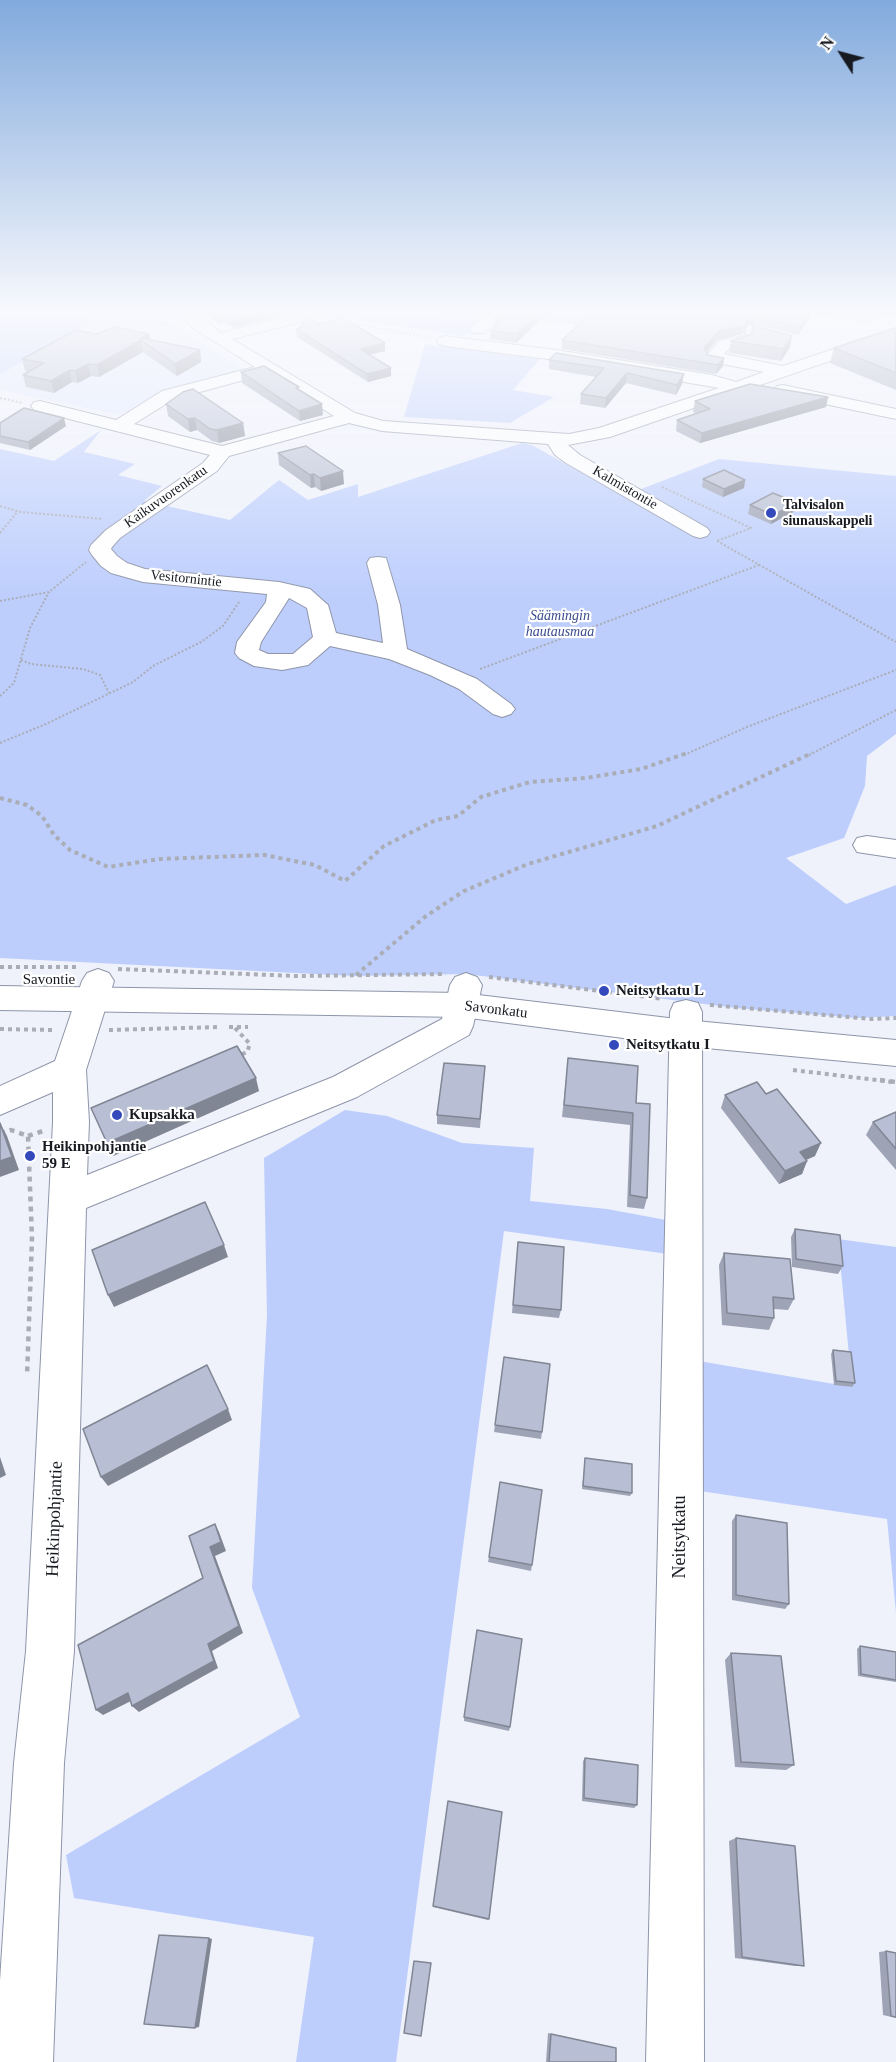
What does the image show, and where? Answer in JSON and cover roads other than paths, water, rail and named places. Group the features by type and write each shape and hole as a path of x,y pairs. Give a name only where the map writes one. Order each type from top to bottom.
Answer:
{"street":[{"path":"45,407 222,452"},
{"path":"118,427 147,407"},
{"path":"333,407 349,417 382,426 569,440 603,433 677,407"},
{"path":"863,407 896,414"},
{"name":"Kaikuvuorenkatu","path":"100,550 102,545 118,530 210,467 222,452 349,417"},
{"name":"Kalmistontie","path":"554,439 562,451 573,459 709,536"},
{"name":"Vesitornintie","path":"100,550 119,568 143,574 279,589 302,594 317,604 325,638"},
{"path":"378,563 389,605 396,653"},
{"path":"279,589 277,602 249,642 247,653 262,661 282,663 300,660 325,638 396,653 468,684 502,709"},
{"path":"867,845 896,849"},
{"name":"Savontie","path":"0,980 95,979"},
{"name":"Savontie","path":"0,998 95,979"},
{"name":"Savonkatu","path":"95,979 465,985 686,1012 878,1031 896,1030"},
{"name":"Heikinpohjantie","path":"24,2062 39,1763 50,1651 71,1122 69,1070 79,1044 80,1031 95,979"},
{"path":"68,1199 345,1087 457,1026 465,985"},
{"name":"Savonkatu","path":"686,1012 896,1053"},
{"name":"Neitsytkatu","path":"675,2062 686,1012"},
{"path":"0,1101 69,1070"}],"place":[{"name":"Talvisalon siunauskappeli","path":"771,513"},
{"name":"Neitsytkatu L","path":"604,991"},
{"name":"Neitsytkatu I","path":"614,1045"},
{"name":"Kupsakka","path":"117,1115"},
{"name":"Heikinpohjantie 59 E","path":"30,1156"}],"park label":[{"name":"Säämingin hautausmaa","path":"560,624"}]}
